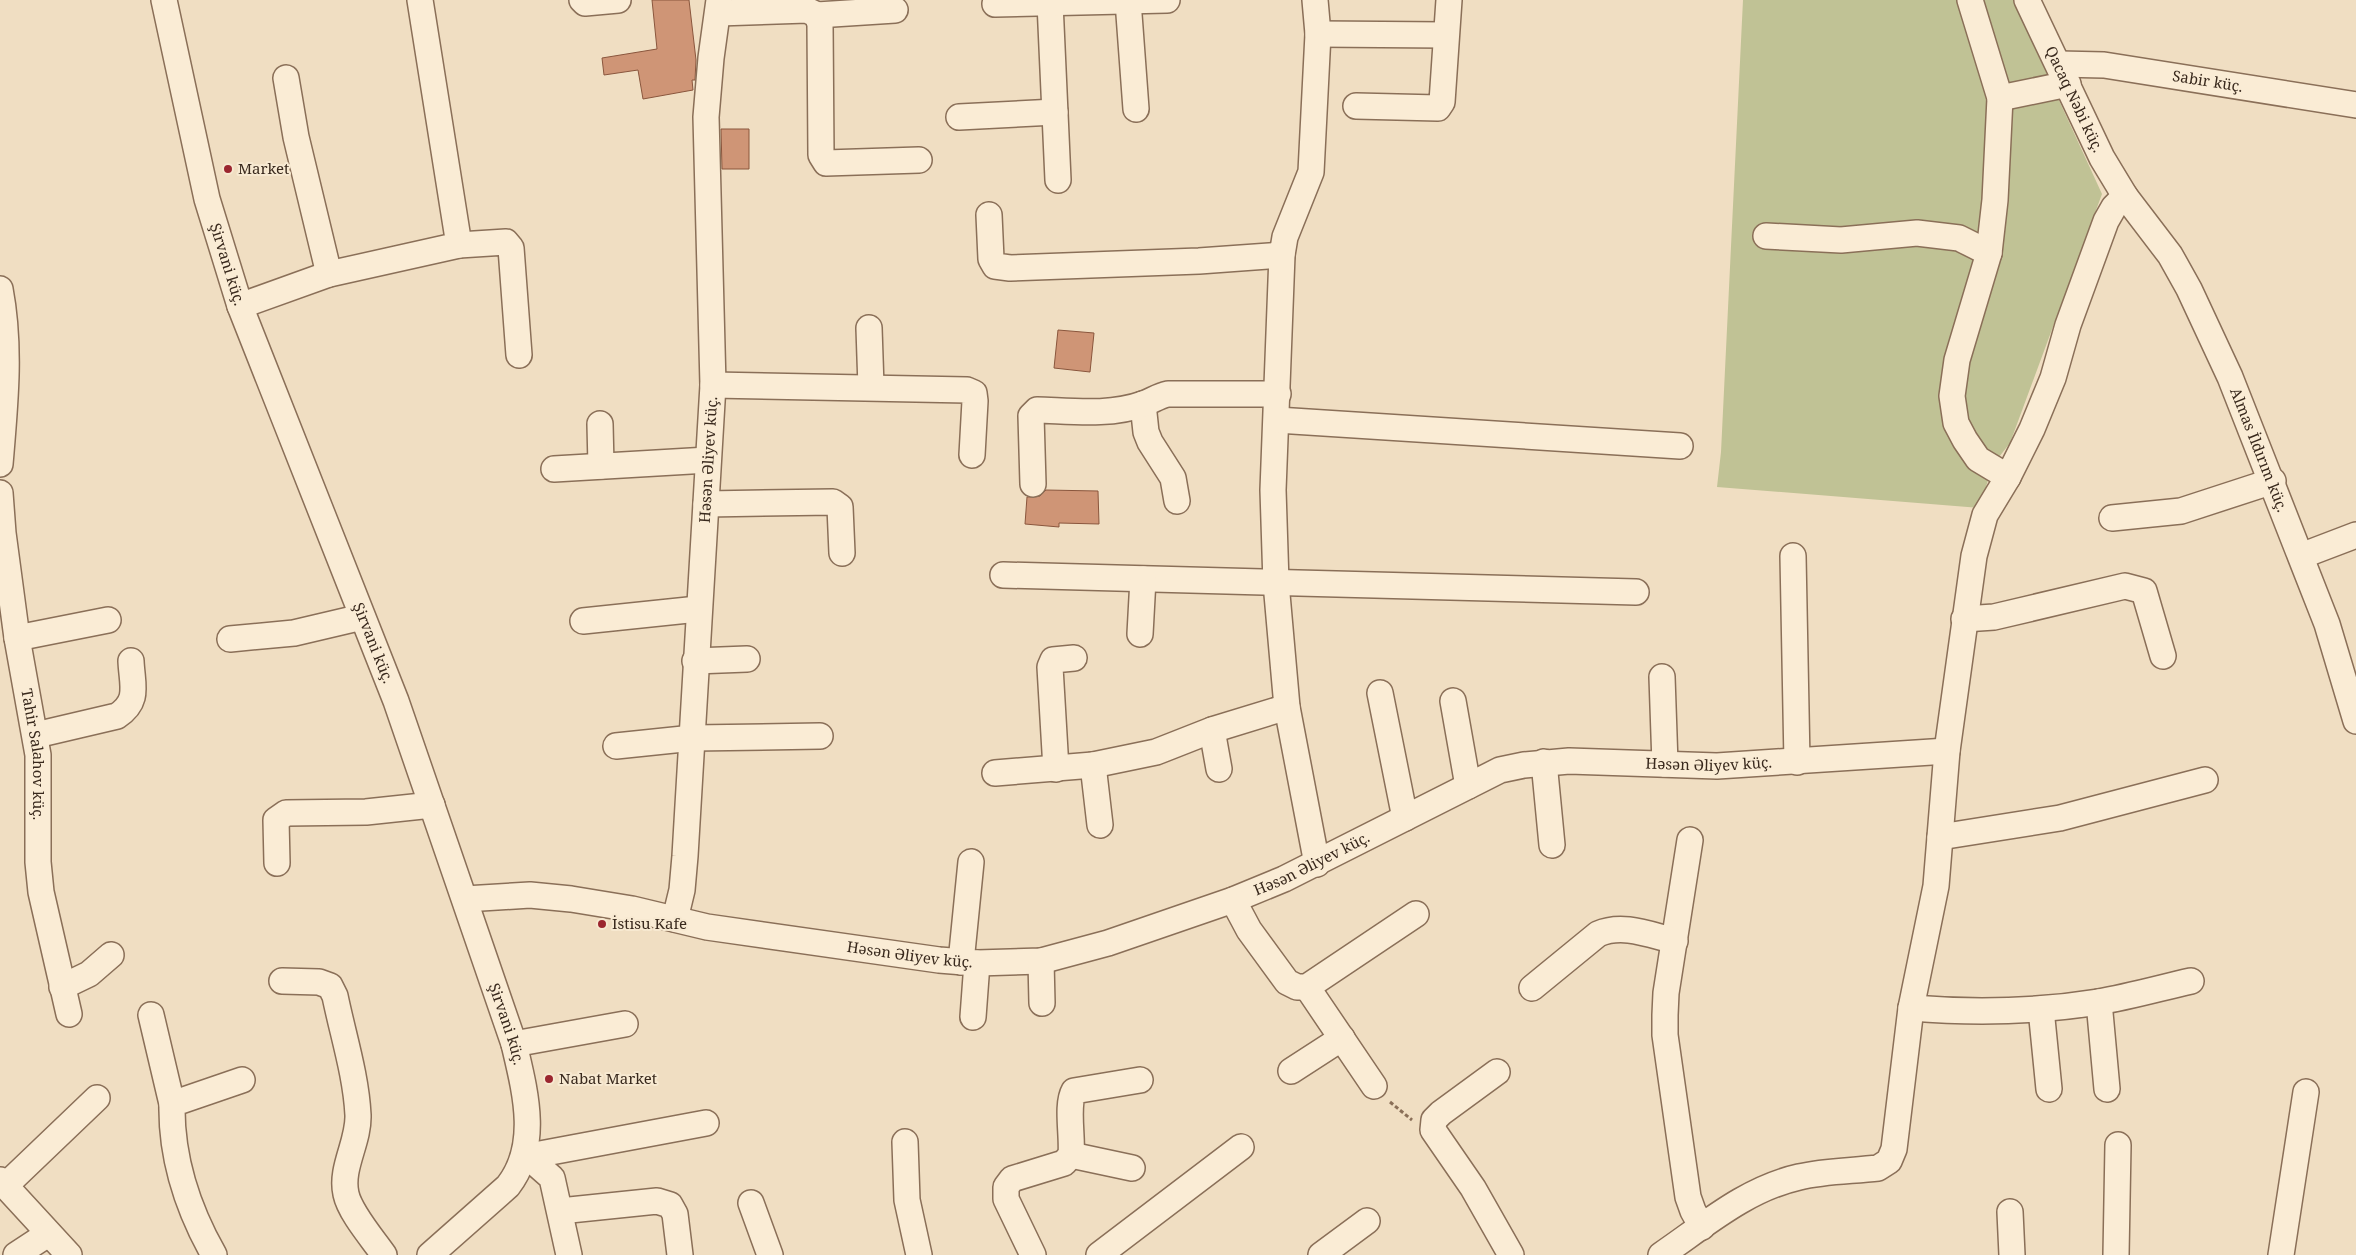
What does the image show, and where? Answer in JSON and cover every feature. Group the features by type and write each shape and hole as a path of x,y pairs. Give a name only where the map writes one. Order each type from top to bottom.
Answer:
{"street":[{"name":"Şirvani küç.","path":"164,0 207,198 240,306 396,701 514,1044 525,1090 528,1128 524,1157 518,1174 508,1186 430,1255"},
{"path":"420,0 460,245"},
{"path":"582,0 585,3 618,0"},
{"path":"995,4 1167,0"},
{"path":"1315,0 1318,34 1311,172 1286,237 1282,255 1273,498 1276,583 1287,707 1317,864"},
{"path":"1356,106 1438,108 1442,102 1445,35 1449,0"},
{"path":"1970,0 2000,98 1996,200 1989,253 1957,360 1952,396 1956,423 1964,440 1978,460 2008,477"},
{"name":"Qacaq Nəbi küç.","path":"2027,0 2102,158 2125,196"},
{"path":"1128,1 1136,109"},
{"path":"1050,2 1058,180"},
{"path":"719,6 807,10 817,15 895,10"},
{"name":"Həsən Əliyev küç.","path":"675,919 682,890 693,738 695,661 713,385 706,117 711,58 719,6"},
{"path":"817,15 820,24 821,155 826,163 919,160"},
{"path":"1318,34 1445,35"},
{"name":"Sabir küç.","path":"2000,98 2063,74 2104,66 2356,105"},
{"path":"286,78 296,137 329,274"},
{"path":"959,117 1054,112"},
{"path":"1661,1255 1748,1195 1800,1176 1878,1168 1889,1161 1894,1149 1911,1008 1936,886 1947,751 1964,619 1978,535 1985,515 2008,477 2032,429 2053,378 2068,324 2106,222 2114,207 2125,196"},
{"name":"Almas İldırım küç.","path":"2125,196 2170,255 2230,377 2273,481 2327,624 2356,721"},
{"path":"989,215 991,259 995,266 1002,267 1199,261 1282,255"},
{"path":"1766,236 1841,240 1916,233 1959,238 1989,253"},
{"path":"240,306 329,274 460,245 506,242 511,248 519,355"},
{"path":"0,289 7,368 0,464"},
{"path":"869,328 871,387"},
{"path":"713,385 967,390 974,393 972,455"},
{"path":"1033,484 1031,416 1037,410 1098,411 1143,404 1155,397 1168,394 1278,394"},
{"path":"1143,404 1146,432 1150,442 1173,478 1178,501"},
{"path":"1277,420 1680,446"},
{"path":"600,424 601,466"},
{"path":"554,469 708,460"},
{"path":"2112,518 2181,511 2273,481"},
{"name":"Tahir Salahov küç.","path":"0,492 3,534 17,638 36,735 38,755 38,862 41,892 69,1014"},
{"path":"706,504 833,502 840,506 842,553"},
{"path":"2301,556 2356,535"},
{"path":"1794,556 1797,762"},
{"path":"1003,575 1636,592"},
{"path":"1140,634 1143,579"},
{"path":"1964,619 1994,617 2125,586 2144,591 2163,656"},
{"path":"583,621 698,609"},
{"path":"230,640 294,634 362,617"},
{"path":"17,638 108,620"},
{"path":"1056,769 1050,667 1053,660 1074,658"},
{"path":"695,661 747,659"},
{"path":"36,735 117,716 129,708 133,699 131,660"},
{"path":"1662,677 1665,764"},
{"path":"1380,693 1404,818"},
{"path":"1454,700 1468,786"},
{"path":"995,773 1093,765 1156,752 1212,730 1287,707"},
{"path":"1212,730 1220,769"},
{"path":"616,746 693,738 820,736"},
{"name":"Həsən Əliyev küç.","path":"465,899 530,895 571,899 707,927 969,963 1041,961 1108,943 1233,900 1317,864 1500,770 1544,762 1717,766 1947,751"},
{"path":"1544,762 1552,845"},
{"path":"1093,765 1100,825"},
{"path":"1940,837 2060,818 2205,780"},
{"path":"277,864 276,820 286,814 366,812 432,805"},
{"path":"1690,840 1666,993 1665,1035 1688,1196 1692,1211 1702,1227"},
{"path":"972,862 969,963 973,1017"},
{"path":"1233,900 1249,930 1287,982 1297,987 1307,986 1416,914"},
{"path":"1532,988 1598,934 1610,929 1623,929 1675,941"},
{"path":"62,987 89,974 111,955"},
{"path":"1041,961 1042,1003"},
{"path":"1911,1008 1950,1011 2041,1009 2099,1002 2191,980"},
{"path":"282,981 319,982 330,986 335,996 356,1095 358,1118 345,1180 346,1195 352,1208 384,1255"},
{"path":"1307,986 1374,1086"},
{"path":"2099,1002 2107,1089"},
{"path":"2041,1009 2049,1090"},
{"path":"151,1015 172,1104 176,1153 186,1194 202,1234 214,1255"},
{"path":"514,1044 625,1024"},
{"path":"1291,1071 1342,1038"},
{"path":"1497,1072 1441,1113 1434,1120 1433,1130 1473,1188 1511,1255"},
{"path":"172,1104 242,1080"},
{"path":"1033,1255 1006,1199 1006,1187 1012,1179 1064,1162 1071,1155 1070,1098 1074,1091 1140,1080"},
{"path":"2281,1255 2306,1092"},
{"path":"70,1255 48,1234 2,1183 97,1098"},
{"path":"524,1157 706,1123"},
{"path":"904,1142 907,1200 919,1255"},
{"path":"2116,1255 2118,1145"},
{"path":"1099,1255 1241,1148"},
{"path":"1071,1155 1132,1168"},
{"path":"524,1157 535,1163 552,1178 569,1255"},
{"path":"560,1211 657,1202 670,1206 676,1214 680,1255"},
{"path":"751,1202 770,1255"},
{"path":"2010,1212 2012,1255"},
{"path":"1321,1255 1367,1221"},
{"path":"16,1255 48,1234"}],"path":[{"path":"1374,1086 1407,1117 1433,1130"}],"green space":[{"path":"1743,0 2013,0 2102,194 2010,443 1992,466 1980,508 1717,487 1721,452"}],"building":[{"path":"652,0 689,0 696,60 695,80 692,80 693,90 643,99 638,70 604,75 602,58 657,49"},
{"path":"721,129 749,129 749,169 722,169"},
{"path":"1058,330 1094,333 1090,372 1054,368"},
{"path":"1046,490 1098,491 1099,524 1059,523 1059,527 1025,524 1027,497 1040,496"}],"place":[{"name":"Market","path":"228,169"},
{"name":"İstisu Kafe","path":"602,924"},
{"name":"Nabat Market","path":"549,1079"}]}
